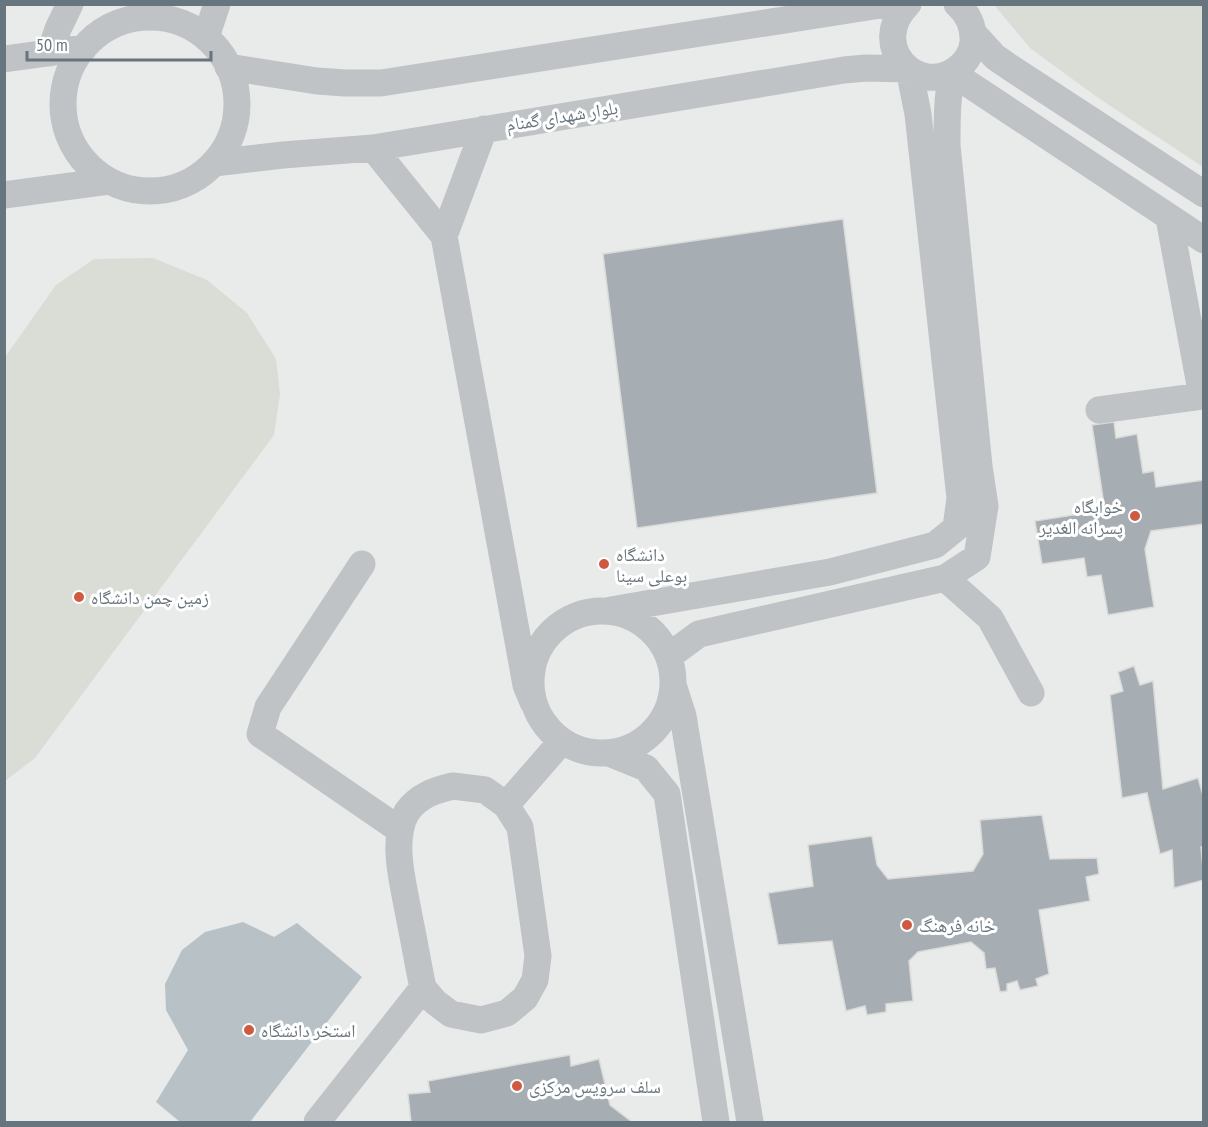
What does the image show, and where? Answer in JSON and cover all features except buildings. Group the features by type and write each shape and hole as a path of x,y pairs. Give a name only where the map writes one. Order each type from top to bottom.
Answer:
{"street":[{"path":"50,53 70,4"},
{"path":"206,37 217,4"},
{"path":"228,67 317,81 381,83 887,4"},
{"path":"533,702 530,679 535,656 547,635 565,620 587,611 611,610 830,572 934,545 956,528 960,498 959,487 918,114 909,69 894,50 892,37 899,14 908,4"},
{"path":"669,656 699,634 945,578 977,557 985,506 947,145 948,92 952,73 968,57 973,46 974,34 962,6"},
{"path":"135,12 184,23 206,37 224,57 234,80 238,106 234,131 223,154 205,172 183,185 159,191 133,190 109,181 86,163 70,138 63,109 66,80 79,54 92,39 135,12"},
{"path":"974,34 995,57 1203,194"},
{"path":"4,59 84,48"},
{"name":"بلوار شهدای گمنام","path":"214,163 373,148 844,70 909,69 919,75 930,77 952,73"},
{"path":"952,73 1203,240"},
{"path":"444,236 484,129"},
{"path":"373,148 444,236 526,685 533,702 544,724 562,741 585,751 609,753 646,768 667,794 716,1122"},
{"path":"4,195 109,181"},
{"path":"1100,410 1202,396 1169,218"},
{"path":"362,564 268,707 260,734 400,830"},
{"path":"945,578 990,618 1031,693"},
{"path":"609,753 633,746 653,732 668,712 674,688 674,672 660,639 646,625 630,615 611,610"},
{"path":"674,688 683,716 750,1122"},
{"path":"506,805 562,741"},
{"path":"453,786 485,790 506,805 520,827 537,956 535,980 525,998 507,1013 481,1020 451,1014 435,1002 423,988 399,860 400,830 407,813 418,800 435,790 453,786"},
{"path":"317,1122 423,988"}],"shaded area":[{"name":"دانشگاه بوعلی سینا","path":"5,5 1203,5 1203,1122 5,1122"},
{"path":"994,5 1203,5 1203,167 1097,97 1030,48"},
{"name":"زمین چمن دانشگاه","path":"153,258 207,280 247,313 276,359 280,394 274,435 35,758 5,781 5,357 56,285 94,259"},
{"name":"استخر دانشگاه","path":"243,922 274,937 297,923 362,977 250,1122 180,1122 156,1102 188,1050 166,1010 165,984 182,950 205,932"}],"place":[{"name":"خوابگاه پسرانه الغدیر","path":"1135,516"},
{"name":"دانشگاه بوعلی سینا","path":"604,564"},
{"name":"زمین چمن دانشگاه","path":"79,597"},
{"name":"خانه فرهنگ","path":"907,925"},
{"name":"استخر دانشگاه","path":"249,1030"},
{"name":"سلف سرویس مرکزی","path":"517,1086"}]}
